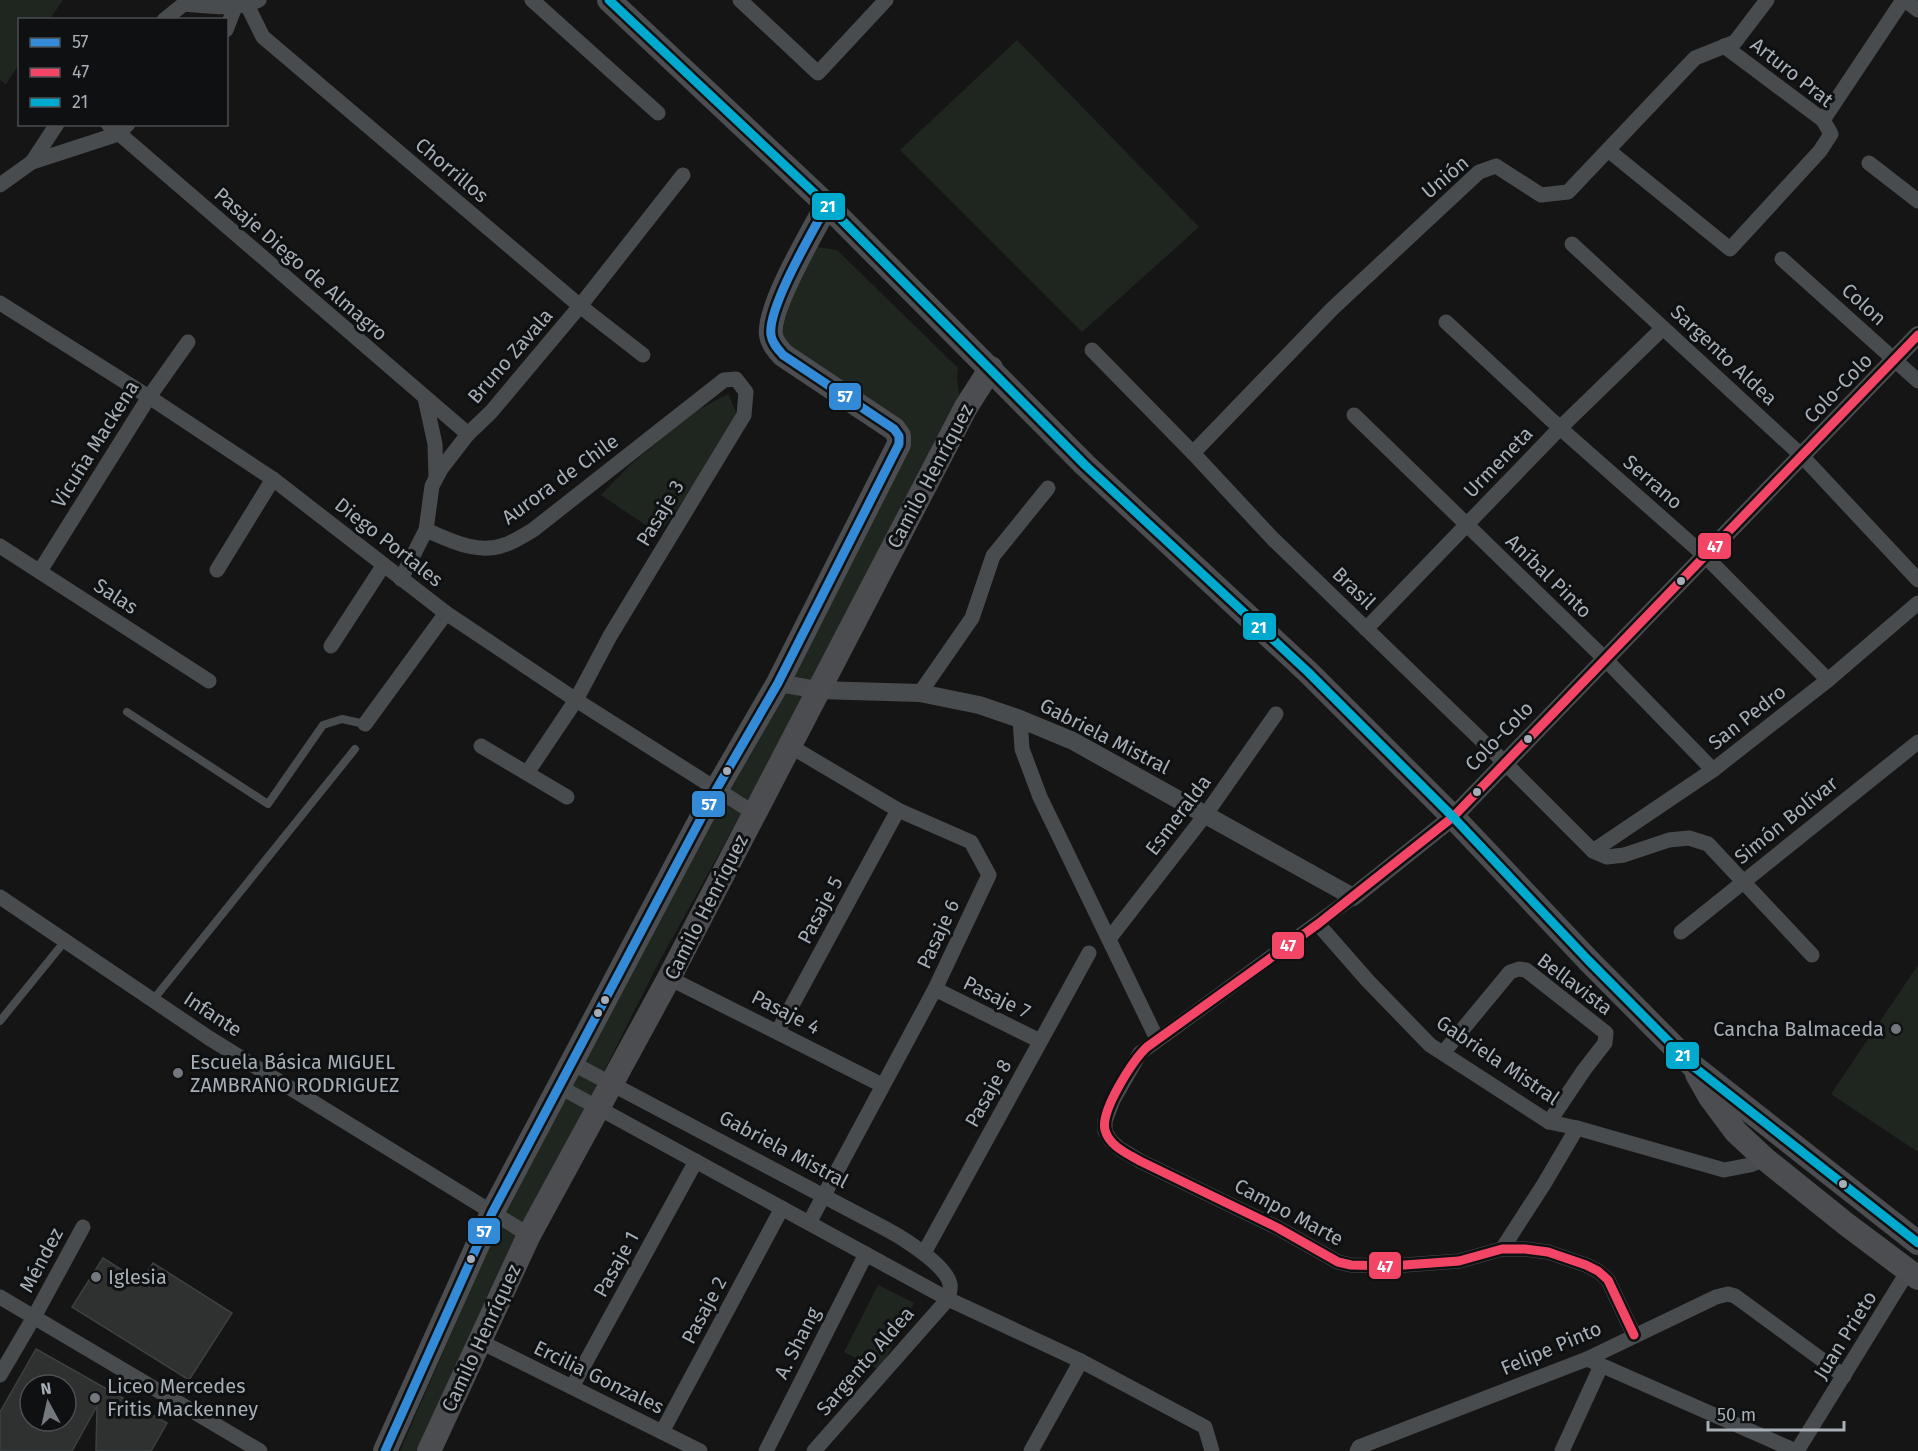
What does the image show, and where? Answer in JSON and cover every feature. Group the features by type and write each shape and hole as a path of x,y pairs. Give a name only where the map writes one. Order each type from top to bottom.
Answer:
{"main road":[{"path":"609,0 826,205 991,368 1085,465 1308,672 1453,817 1588,960 1694,1067 1918,1243"},
{"name":"Camilo Henríquez","path":"385,1451 492,1213 716,790 778,683 899,444 894,429 783,355 775,346 771,334 774,314 787,281 826,205"},
{"name":"Camilo Henríquez","path":"434,1449 479,1341 529,1235 669,978 966,407 991,368"},
{"path":"1694,1067 1723,1117 1736,1132 1765,1159 1913,1275"}],"street":[{"path":"532,0 658,113"},
{"path":"740,0 818,73 886,0"},
{"name":"Unión","path":"1193,453 1332,309 1479,172 1496,166 1541,195 1568,192 1695,58 1736,42 1767,0"},
{"path":"1823,120 1904,0 1918,10"},
{"path":"166,18 183,4 247,3"},
{"path":"228,27 247,3"},
{"name":"Chorrillos","path":"247,3 263,37 580,306 643,355"},
{"name":"Arturo Prat","path":"1608,150 1730,249 1820,151 1831,134 1823,120 1724,46"},
{"path":"32,162 56,126"},
{"path":"0,185 32,162 118,128"},
{"name":"Pasaje Diego de Almagro","path":"118,128 468,434"},
{"path":"1869,163 1918,201"},
{"name":"Bruno Zavala","path":"401,579 426,530 432,486 436,477 468,434 491,412 580,306 683,175"},
{"name":"Sargento Aldea","path":"1572,244 1802,456 1918,580"},
{"name":"Colon","path":"1782,259 1918,381"},
{"name":"Diego Portales","path":"0,303 273,479 446,613 576,700 754,813"},
{"name":"Serrano","path":"1446,322 1560,428 1705,556 1828,680"},
{"name":"Urmeneta","path":"1366,629 1560,428 1663,328"},
{"name":"Colo-Colo","path":"1111,1141 1105,1131 1107,1111 1140,1053 1318,924 1453,817 1918,335"},
{"name":"Vicuña Mackena","path":"40,571 149,397 188,342"},
{"name":"Brasil","path":"1092,350 1273,539 1593,851"},
{"name":"Pasaje 3","path":"576,700 610,636 744,415 746,392 736,379 724,380 704,395"},
{"name":"Aurora de Chile","path":"426,530 480,549 503,546 533,530 704,395"},
{"path":"425,398 434,436 436,477"},
{"name":"Aníbal Pinto","path":"1354,415 1605,659 1713,770"},
{"path":"217,570 273,479"},
{"path":"920,693 972,618 993,556 1047,488"},
{"name":"Salas","path":"0,546 209,681"},
{"path":"332,646 383,566"},
{"name":"San Pedro","path":"1593,851 1713,770 1828,680 1918,603"},
{"path":"366,724 446,613"},
{"name":"Gabriela Mistral","path":"778,683 818,690 920,693 979,705 1020,719 1073,741 1353,897"},
{"path":"527,773 576,700"},
{"name":"Esmeralda","path":"1109,939 1206,814 1276,714"},
{"path":"1020,719 1020,740 1026,761 1052,822 1157,1040"},
{"name":"Simón Bolívar","path":"1681,932 1918,742"},
{"path":"481,746 567,797"},
{"name":"Pasaje 6","path":"790,746 898,810 971,842 989,875 935,989 809,1223"},
{"name":"Pasaje 5","path":"778,1031 898,810"},
{"path":"1593,851 1607,857 1624,855 1669,840 1689,838 1708,844 1812,955"},
{"name":"Infante","path":"0,897 209,1038 529,1235"},
{"name":"Gabriela Mistral","path":"1318,924 1430,1046 1549,1122 1724,1170 1750,1165 1765,1159"},
{"name":"Pasaje 8","path":"924,1253 1089,953"},
{"name":"Bellavista","path":"1443,1053 1510,972 1519,969 1526,970 1606,1033 1605,1043 1549,1122"},
{"name":"Pasaje 4","path":"669,978 882,1085"},
{"name":"Pasaje 7","path":"935,989 1040,1041"},
{"name":"Gabriela Mistral","path":"572,1063 903,1239 924,1253 944,1273 950,1290 948,1299"},
{"path":"560,1087 948,1299 1081,1361 1205,1427 1212,1451"},
{"path":"1502,1249 1577,1128"},
{"name":"Campo Marte","path":"1111,1141 1140,1161 1278,1228 1338,1262 1351,1266 1441,1262 1476,1257 1502,1249 1548,1252 1598,1271 1608,1280 1634,1335"},
{"name":"Pasaje 1","path":"572,1387 696,1161"},
{"name":"Pasaje 2","path":"662,1432 782,1208"},
{"name":"Méndez","path":"0,1375 83,1227"},
{"name":"A. Shang","path":"766,1451 866,1254"},
{"name":"Juan Prieto","path":"1796,1451 1913,1275"},
{"name":"Felipe Pinto","path":"1357,1451 1359,1448 1594,1362 1634,1335 1716,1297 1728,1294 1735,1296 1844,1376"},
{"path":"0,1297 260,1451"},
{"name":"Sargento Aldea","path":"814,1451 948,1299"},
{"name":"Ercilia Gonzales","path":"479,1341 700,1451"},
{"path":"1031,1451 1081,1361"},
{"path":"1562,1451 1594,1362 1796,1451"}],"lane":[{"path":"127,712 268,804 323,725 342,719 366,724"},
{"path":"153,1000 355,749"},
{"path":"0,1021 65,941"}],"shaded area":[{"path":"0,0 63,0 51,18 18,18 18,66 6,84 0,80"},
{"path":"1017,40 1199,227 1082,332 900,150"},
{"path":"811,246 837,250 958,368 961,407 816,683 785,679 904,443 786,352 778,315"},
{"path":"728,394 740,421 659,534 601,495 630,465 696,411"},
{"path":"780,691 806,697 658,964 590,1099 426,1451 400,1451 502,1217"},
{"name":"Cancha Balmaceda","path":"1918,965 1918,1152 1831,1094"},
{"path":"878,1285 914,1303 880,1370 844,1352"}],"building":[{"path":"103,1258 141,1282 153,1263 232,1313 189,1380 72,1307"},
{"name":"Liceo Mercedes Fritis Mackenney","path":"36,1349 167,1423 151,1451 96,1451 97,1406 72,1451 0,1451 0,1412 18,1380 18,1433 78,1433 78,1373 22,1373"}],"transit line":[{"name":"21","path":"609,0 827,205 1085,465 1308,672 1453,817 1588,960 1694,1067 1918,1243"},
{"name":"57","path":"385,1451 492,1213 716,790 778,683 899,444 899,436 894,429 783,355 771,335 776,307 783,289 827,205"},
{"name":"47","path":"1634,1335 1608,1280 1598,1271 1586,1265 1548,1252 1502,1249 1459,1261 1391,1266 1351,1265 1338,1262 1278,1228 1125,1152 1107,1136 1105,1130 1107,1111 1126,1074 1147,1047 1318,924 1453,817 1918,335"}],"place":[{"name":"Cancha Balmaceda","path":"1896,1029"},
{"name":"Escuela Básica MIGUEL ZAMBRANO RODRIGUEZ","path":"178,1073"},
{"name":"Iglesia","path":"96,1277"},
{"name":"Liceo Mercedes Fritis Mackenney","path":"95,1398"}]}
